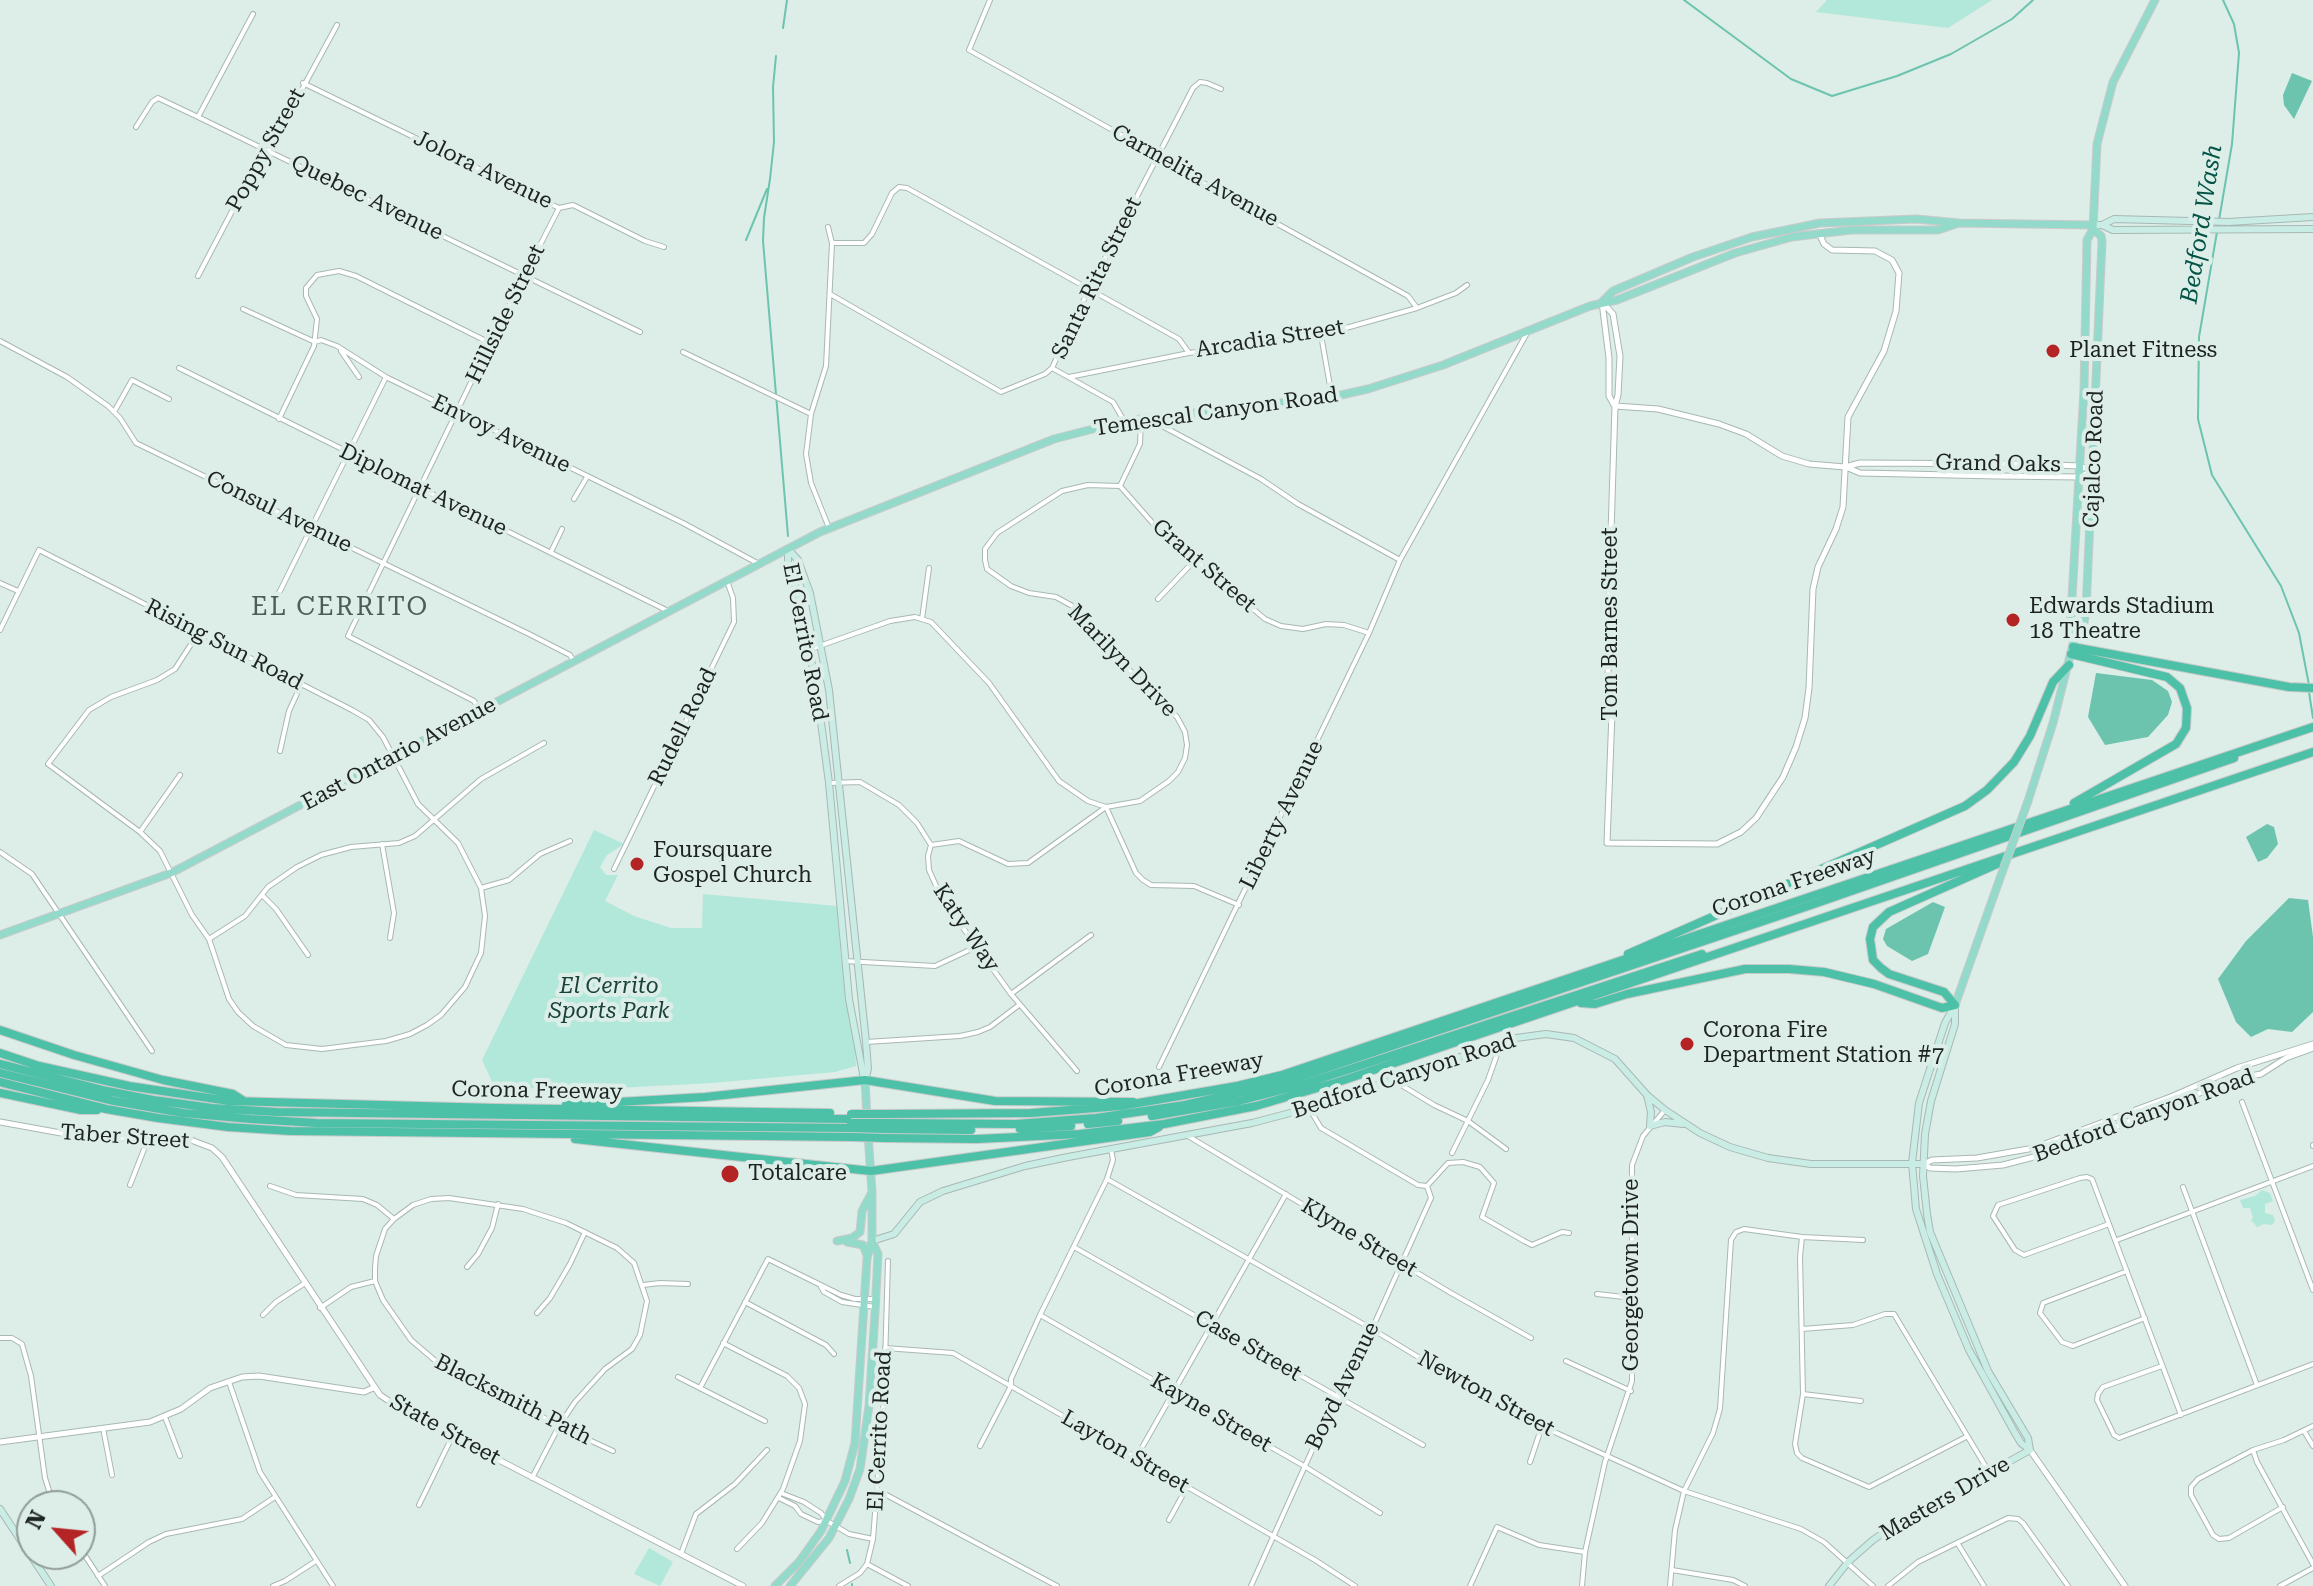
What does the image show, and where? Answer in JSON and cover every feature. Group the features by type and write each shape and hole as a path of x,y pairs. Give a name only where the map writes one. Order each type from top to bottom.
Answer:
{"highway":[{"path":"2073,647 2289,687 2313,688"},
{"path":"2035,821 2149,761 2176,744 2186,728 2186,698 2167,677 2073,647"},
{"path":"1579,976 1965,806 1987,790 2014,762 2030,736 2053,682 2069,665"},
{"name":"Corona Freeway","path":"0,1082 106,1109 185,1122 290,1131 762,1136 852,1124 884,1125 1142,1103 1282,1075 2313,727"},
{"path":"884,1125 1016,1124 1096,1118 1185,1105 1285,1082 2223,764 2256,746"},
{"name":"Corona Freeway","path":"0,1053 39,1066 129,1086 244,1101 496,1108 884,1125 977,1139 1051,1136 1164,1124 1256,1106 1312,1090 2309,753"},
{"path":"1576,1002 1595,1004 1627,994 1745,969 1789,969 1824,972 1874,984 1942,1008 1955,1005 1944,992 1889,974 1881,968 1873,960 1870,948 1873,927 1889,912 2064,836"},
{"path":"884,1125 1048,1128 1164,1115 1239,1101 1301,1085 1685,958 1749,943"},
{"path":"0,1030 163,1080 233,1094 244,1101"},
{"path":"0,1064 102,1090 212,1108 302,1113 792,1120 852,1124"},
{"path":"0,1073 114,1101 183,1113 316,1123 649,1127 852,1124"},
{"path":"496,1108 705,1097 865,1080 995,1101 1124,1100 1142,1103"},
{"path":"0,1093 81,1110 106,1109"},
{"path":"494,1134 597,1141 871,1171 1150,1132 1164,1124"},
{"path":"649,1127 762,1136"}],"main road":[{"name":"Cajalco Road","path":"2030,1450 2015,1433 1982,1376 1949,1303 1916,1209 1912,1163 1919,1103 1945,1023 1955,1005 2028,801 2073,647 2082,634 2086,611 2102,241 2096,226 2095,156 2104,109 2120,66 2155,0"},
{"name":"Temescal Canyon Road","path":"2228,226 2313,217"},
{"name":"Temescal Canyon Road","path":"1602,302 1615,290 1693,257 1752,237 1820,223 1916,219 2096,226 2113,230 2207,226 2313,229"},
{"path":"1819,233 1825,227 1855,221"},
{"name":"Temescal Canyon Road","path":"788,549 829,528 1054,439 1124,421 1332,397 1368,389 1443,365 1530,329 1602,302 1617,300 1753,247 1819,233 1938,230 1959,223"},
{"name":"Cajalco Road","path":"2073,647 2070,632 2080,466 2087,240 2096,226"},
{"name":"East Ontario Avenue","path":"0,935 171,873 788,549"},
{"name":"El Cerrito Road","path":"788,549 798,560 810,593 822,647 866,1042 868,1069 865,1080"},
{"name":"El Cerrito Road","path":"788,549 788,563 811,649 829,783 849,999 865,1080 872,1241"},
{"name":"Cajalco Road","path":"1955,1005 1955,1024 1927,1119 1924,1197 1930,1232 1988,1371 2028,1438 2030,1450"},
{"name":"Bedford Canyon Road","path":"872,1241 894,1234 913,1209 933,1194 1025,1166 1252,1123 1309,1108 1501,1043 1546,1034 1574,1038 1615,1059 1665,1110 1730,1147 1791,1162 1923,1164"},
{"path":"1647,1095 1650,1126 1665,1122 1687,1125"},
{"path":"867,1258 863,1245 837,1241 852,1238 860,1232 862,1211 872,1192"},
{"path":"775,1586 799,1562 827,1521 845,1481 855,1443 867,1258 872,1241"},
{"path":"790,1586 818,1554 835,1526 855,1485 864,1450 878,1254 872,1241"},
{"name":"Masters Drive","path":"1829,1586 1848,1562 1901,1521 2030,1450"},
{"path":"0,1509 51,1586"}],"street":[{"name":"Carmelita Avenue","path":"990,0 969,50 1408,296 1417,308"},
{"path":"198,117 253,14"},
{"name":"Poppy Street","path":"198,276 260,158 269,150 337,25"},
{"name":"Santa Rita Street","path":"1052,368 1088,291 1193,88 1200,82 1221,89"},
{"name":"Jolora Avenue","path":"303,83 559,208 573,205 645,241 664,247"},
{"name":"Quebec Avenue","path":"136,127 158,98 640,332"},
{"path":"832,243 864,243 872,234 892,193 899,187 907,188 1179,339 1189,353"},
{"name":"Hillside Street","path":"480,712 474,701 348,636 559,208"},
{"path":"828,227 832,243 826,366 811,414 806,443 808,469 829,528"},
{"path":"1819,233 1824,244 1832,250 1881,253 1892,260 1899,273 1896,311 1884,351 1848,417 1845,467"},
{"path":"279,419 315,342 317,319 306,296 306,288 317,275 339,271 356,276 490,343"},
{"name":"Arcadia Street","path":"1069,377 1189,353 1321,335 1417,308 1456,293 1467,285"},
{"path":"830,294 1001,392 1045,374 1052,368 1113,402 1124,421"},
{"name":"Tom Barnes Street","path":"1602,302 1609,358 1609,396 1615,406"},
{"name":"Tom Barnes Street","path":"1602,302 1613,314 1617,331 1618,395 1615,406 1609,596 1608,677 1612,713 1607,843 1717,844 1741,832 1769,802 1791,761 1805,718 1813,589 1818,567 1841,514 1845,467"},
{"name":"Envoy Avenue","path":"243,309 315,342 321,340 337,346 386,377 759,564"},
{"name":"Liberty Avenue","path":"1159,1067 1369,633 1400,560 1530,329"},
{"path":"1321,335 1332,397"},
{"name":"Consul Avenue","path":"0,341 67,377 114,412 136,443 570,655 574,661"},
{"path":"337,346 359,377"},
{"path":"683,352 811,414"},
{"name":"Diplomat Avenue","path":"179,368 668,611"},
{"path":"278,595 386,377"},
{"path":"114,412 132,380 169,399"},
{"name":"Grand Oaks","path":"1615,406 1679,412 1742,432 1789,458 1863,473 2079,477 2093,471"},
{"path":"1120,486 1140,444 1146,420 1261,479 1298,504 1400,560"},
{"name":"Grand Oaks","path":"1845,467 1860,463 2080,466 2093,471"},
{"path":"574,499 587,476"},
{"name":"Marilyn Drive","path":"1106,807 1140,801 1169,781 1185,758 1185,732 1168,707 1103,644 1076,608 1056,597 1029,593 1011,586 994,576 987,569 985,549 997,533 1066,489 1088,485 1120,486"},
{"name":"Grant Street","path":"1120,486 1157,528 1265,619 1281,626 1303,629 1326,624 1344,625 1369,633"},
{"path":"551,552 562,529"},
{"name":"Rising Sun Road","path":"18,591 39,550 369,720 383,737 418,804 433,821"},
{"path":"1158,599 1194,561"},
{"path":"922,619 929,568"},
{"name":"Rudell Road","path":"614,869 734,622 733,598 727,581"},
{"path":"0,583 18,591 0,630"},
{"path":"811,649 890,621 915,617 931,622 989,683 1059,781 1088,801 1106,807 1136,873 1143,880 1151,885 1194,886 1239,905"},
{"path":"199,632 187,655 175,669 89,710 48,764 140,832 160,851 192,915 209,939 229,999 238,1012 268,1037 286,1045 322,1049 386,1041 427,1025 441,1015 465,987 481,953 485,916 481,888 458,843 433,821"},
{"path":"280,751 289,711 301,685"},
{"path":"209,939 245,916 277,879 321,855 351,847 399,843 415,836 481,779 544,743"},
{"path":"140,832 180,775"},
{"path":"829,783 860,782 890,798 917,823 931,845 959,841 999,862 1018,865 1028,863 1106,807"},
{"path":"481,888 509,880 540,854 570,841"},
{"path":"382,844 394,913 390,938"},
{"name":"Katy Way","path":"931,845 929,870 935,884 1011,994 1077,1071"},
{"path":"0,852 16,860 32,874 152,1051"},
{"path":"262,895 276,909 308,955"},
{"name":"Katy Way","path":"1011,994 1091,935"},
{"path":"845,961 935,966 976,947"},
{"path":"866,1042 978,1032 990,1027 1019,1004"},
{"path":"1452,1153 1488,1080 1501,1043"},
{"name":"Bedford Canyon Road","path":"1923,1164 1930,1168 1956,1169 2003,1165 2049,1153 2235,1079 2261,1074 2313,1046"},
{"name":"Bedford Canyon Road","path":"1923,1164 1932,1160 1971,1158 2034,1148 2173,1096 2237,1068 2313,1046"},
{"path":"1393,1080 1468,1121 1506,1149"},
{"path":"2242,1102 2313,1290"},
{"path":"1309,1108 1314,1121 1325,1131 1418,1185 1427,1186 1448,1163 1472,1164 1486,1172 1494,1183 1482,1217 1532,1245 1562,1232 1569,1233"},
{"name":"Georgetown Drive","path":"1582,1586 1585,1552 1607,1456 1631,1391 1632,1165 1638,1146 1650,1126 1665,1110"},
{"name":"Taber Street","path":"0,1122 83,1137 203,1143"},
{"name":"Klyne Street","path":"1188,1136 1531,1338"},
{"path":"130,1185 148,1139"},
{"name":"State Street","path":"203,1143 222,1157 373,1388 404,1411 743,1586"},
{"path":"980,1446 1107,1179 1113,1160 1111,1149"},
{"path":"2116,1240 2313,1166"},
{"path":"2109,1224 2024,1255 1994,1220 1994,1211 1998,1205 2080,1178 2092,1179 2116,1240 2181,1415"},
{"name":"Newton Street","path":"1107,1179 1372,1329 1476,1394 1684,1491 1801,1529 1824,1542 1873,1586"},
{"path":"270,1186 296,1195 363,1199 377,1205 394,1219"},
{"name":"Boyd Avenue","path":"1251,1586 1271,1537 1336,1397 1372,1329 1431,1198 1427,1186"},
{"path":"2183,1187 2257,1385"},
{"path":"1136,1458 1286,1194"},
{"path":"320,1308 351,1287 375,1281 380,1241 394,1219 413,1205 431,1199 469,1199 547,1216 617,1248 634,1263 643,1285 647,1301 645,1318 632,1349 592,1383 559,1426 532,1478"},
{"path":"467,1267 492,1228 498,1204"},
{"path":"1670,1586 1675,1530 1684,1491 1713,1433 1720,1409 1731,1240 1736,1232 1744,1229 1802,1237 1863,1240"},
{"path":"537,1313 563,1275 585,1232"},
{"path":"1802,1237 1803,1394 1795,1444 1797,1453 1869,1487 1966,1437"},
{"name":"Case Street","path":"1074,1247 1423,1445"},
{"path":"700,1388 768,1259 821,1287 835,1299 875,1303"},
{"name":"El Cerrito Road","path":"867,1564 879,1491 888,1261"},
{"path":"2127,1271 2043,1303 2040,1313 2067,1345 2073,1346 2145,1318"},
{"name":"Blacksmith Path","path":"375,1281 395,1319 428,1356 445,1369 613,1451"},
{"path":"263,1315 276,1302 305,1283"},
{"path":"643,1285 688,1284"},
{"path":"1597,1294 1633,1298"},
{"path":"745,1302 826,1345 834,1354"},
{"path":"1801,1329 1853,1325 1894,1314 1991,1474"},
{"name":"Kayne Street","path":"1040,1315 1380,1513"},
{"path":"0,1338 12,1338 22,1344 31,1376 47,1490"},
{"path":"723,1343 787,1376 799,1388 805,1416 800,1441 780,1496 762,1523 737,1549"},
{"name":"Layton Street","path":"885,1348 948,1351 1315,1560 1355,1586"},
{"path":"1566,1361 1631,1391"},
{"path":"2162,1366 2103,1387 2097,1400 2114,1435 2119,1438 2313,1364"},
{"path":"0,1442 150,1422 181,1409 210,1388 228,1380 259,1376 364,1392 373,1388"},
{"path":"678,1377 765,1421"},
{"path":"228,1380 260,1472 333,1586"},
{"path":"1803,1394 1861,1401"},
{"path":"165,1417 180,1456"},
{"path":"1530,1462 1542,1426"},
{"path":"2283,1507 2229,1538 2219,1539 2213,1535 2191,1495 2191,1487 2198,1479 2253,1450 2313,1426"},
{"path":"103,1428 112,1475"},
{"path":"2304,1430 2313,1446"},
{"path":"419,1505 453,1435"},
{"path":"681,1554 692,1520 699,1511 735,1484 767,1450"},
{"path":"2030,1450 2125,1586"},
{"path":"2253,1450 2313,1566 2280,1586"},
{"path":"1169,1520 1187,1487"},
{"path":"879,1491 1057,1586"},
{"path":"780,1496 796,1504 808,1504 827,1521 849,1534 873,1539"},
{"path":"98,1576 166,1534 242,1519 275,1497"},
{"path":"796,1504 801,1514 818,1522 827,1521"},
{"path":"1888,1586 1918,1562 2008,1518 2018,1519 2068,1586"},
{"path":"1470,1586 1497,1527 1539,1545 1585,1552"},
{"path":"1958,1544 1984,1586"},
{"path":"273,1586 316,1561"},
{"path":"839,1586 860,1573 867,1564 908,1586"},
{"path":"94,1570 105,1586"},
{"path":"1672,1570 1733,1580 1745,1586"}],"green space":[{"path":"1827,0 1992,0 1948,28 1816,12"},
{"name":"El Cerrito Sports Park","path":"594,830 624,844 607,855 600,867 606,875 618,875 605,901 634,916 671,928 702,928 703,894 837,906 841,959 852,996 856,1066 835,1072 712,1083 598,1089 495,1088 482,1060"},
{"path":"2262,1190 2270,1193 2273,1201 2265,1204 2265,1213 2273,1215 2275,1221 2272,1225 2257,1227 2251,1220 2250,1208 2243,1208 2240,1200 2255,1196"},
{"path":"649,1548 673,1562 660,1586 634,1574"}],"shaded area":[{"path":"2292,73 2312,81 2294,119 2284,105 2283,95"},
{"path":"2096,673 2152,680 2168,691 2172,702 2168,715 2148,737 2105,745 2088,717"},
{"path":"2267,824 2274,827 2278,844 2267,858 2258,862 2246,837"},
{"path":"2289,898 2308,900 2313,937 2313,1012 2292,1032 2268,1029 2251,1037 2236,1022 2218,979 2246,941"},
{"path":"1933,902 1945,907 1928,954 1912,961 1887,946 1883,939 1886,929"}],"waterway":[{"path":"783,28 787,0"},
{"path":"1684,0 1791,79 1832,96 1897,76 1951,54 2012,19 2033,0"},
{"name":"Bedford Wash","path":"2223,0 2234,24 2239,53 2232,144 2199,337 2198,419 2212,475 2281,586 2299,633 2309,685"},
{"path":"770,179 776,56"},
{"path":"770,179 763,241 788,536"},
{"path":"746,240 767,189"},
{"name":"Bedford Wash","path":"2309,692 2313,718"},
{"path":"847,1550 850,1563"}],"place":[{"name":"Planet Fitness","path":"2053,351"},
{"name":"Edwards Stadium 18 Theatre","path":"2013,620"},
{"name":"Foursquare Gospel Church","path":"637,864"},
{"name":"Corona Fire Department Station #7","path":"1687,1044"},
{"name":"Totalcare","path":"730,1174"}],"district":[{"name":"EL CERRITO","path":"340,607"}]}
